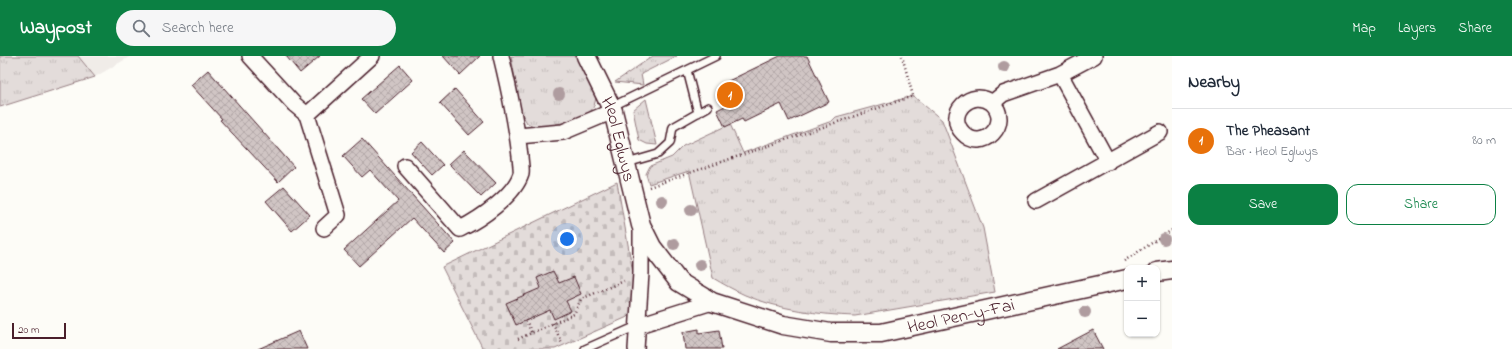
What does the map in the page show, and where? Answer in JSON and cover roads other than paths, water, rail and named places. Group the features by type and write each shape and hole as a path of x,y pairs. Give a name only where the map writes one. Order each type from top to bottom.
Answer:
{"street":[{"path":"250,56 294,104 307,115 338,215 324,228"},
{"path":"307,115 372,56"},
{"path":"405,166 460,229 477,221 512,190 521,173 518,136 510,91 501,56"},
{"name":"Heol Eglwys","path":"586,56 612,109 627,163 641,225"},
{"path":"992,103 1003,94 1060,74 1094,56"},
{"path":"1060,74 1108,162"},
{"path":"518,136 563,132 612,109"},
{"path":"1036,201 1160,132"},
{"path":"636,349 639,325 641,225"},
{"name":"Heol Pen-y-Fai","path":"641,225 652,246 679,282 712,302 783,326 831,333 881,333 1124,280"},
{"path":"1160,272 1172,270"},
{"path":"639,325 712,302"}],"lane":[{"path":"612,109 716,56"},
{"path":"687,70 698,113"},
{"path":"627,163 658,154 670,143 673,127 708,108"},
{"path":"585,349 639,325"}],"place":[{"name":"The Pheasant","path":"730,95"}]}
